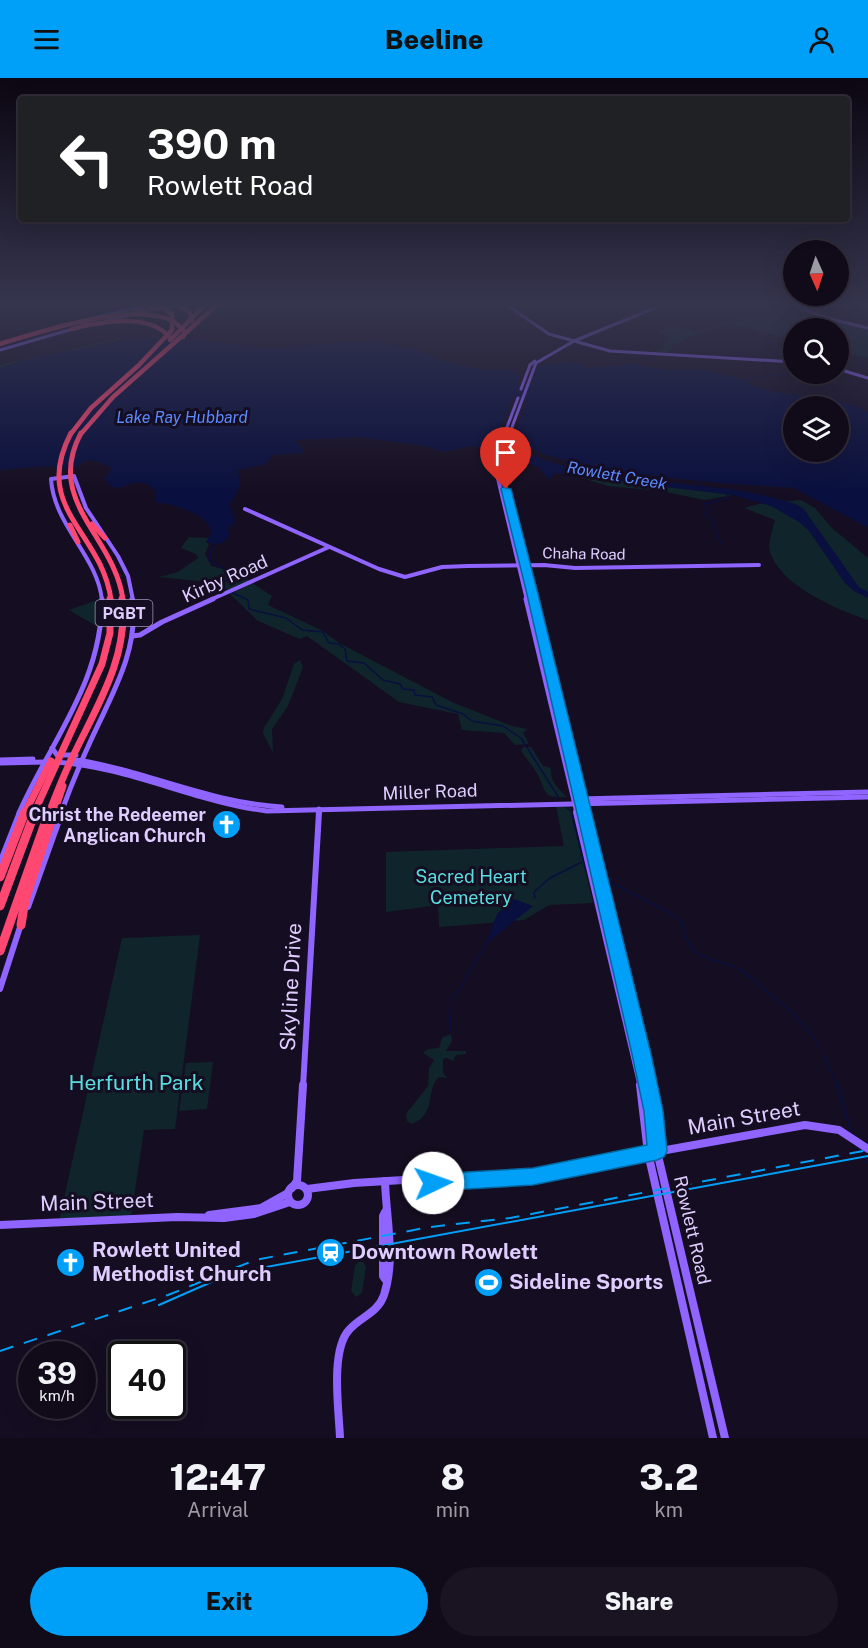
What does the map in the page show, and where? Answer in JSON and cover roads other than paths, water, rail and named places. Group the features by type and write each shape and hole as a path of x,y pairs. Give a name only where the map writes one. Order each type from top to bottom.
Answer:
{"highway":[{"path":"130,373 135,368"},
{"path":"130,373 136,368"},
{"name":"PGBT","path":"0,951 38,840 70,772 74,752 113,671 120,648 124,614 122,591 116,569 79,511 73,497 70,475 75,445 89,421 145,368"},
{"name":"PGBT","path":"0,906 27,830 45,767 57,751 102,664 110,633 111,609 104,572 66,510 58,478 62,451 75,427 90,409 130,373"},
{"path":"70,475 87,517 105,538"},
{"path":"58,478 55,488 56,496 78,542"},
{"path":"0,877 45,767"},
{"path":"21,925 25,900 70,772"}],"main road":[{"name":"Rowlett Road","path":"531,368 496,455 495,463 532,590 575,800 642,1093 648,1153 713,1438"},
{"path":"849,373 868,379"},
{"path":"70,772 80,762 86,750 124,668 132,636 134,615 130,584 118,555 82,499 75,476 50,480 52,499 65,524 91,562 99,583 102,607 100,635 88,677 54,754 76,755 86,750"},
{"name":"Chaha Road","path":"244,509 394,575 405,577 442,567 523,565 575,568 759,565"},
{"name":"Kirby Road","path":"132,636 140,636 157,625 329,547"},
{"name":"Rowlett Road","path":"523,565 524,581 565,745"},
{"path":"524,581 528,582 532,590"},
{"path":"0,863 19,814 45,767 57,751"},
{"name":"Miller Road","path":"0,761 45,767 80,762 123,767 205,796 236,803 271,807 319,808 868,794"},
{"path":"45,767 72,767 70,772"},
{"name":"Rowlett Road","path":"575,800 651,1097 657,1151 725,1438"},
{"name":"Skyline Drive","path":"290,1190 297,1181 298,1170 319,808"},
{"path":"0,989 21,925"},
{"name":"Main Street","path":"0,1225 195,1216 256,1209 280,1200 290,1190 306,1190 328,1185 422,1180 433,1183 539,1176 657,1151 814,1124 844,1132 868,1149"},
{"name":"Skyline Drive","path":"298,1170 306,1190"},
{"path":"340,1438 340,1345 351,1327 378,1307 385,1293 383,1216 385,1181"},
{"path":"290,1190 290,1202"},
{"name":"Main Street","path":"195,1216 217,1218 244,1216 290,1202 302,1203 306,1190"}],"water":[{"name":"Lake Ray Hubbard","path":"0,368 475,368 510,370 521,377 518,384 520,385 532,384 536,368 706,370 744,380 752,379 748,382 750,384 779,393 806,396 783,396 783,462 849,462 849,404 868,412 868,528 794,488 626,473 549,456 527,447 522,437 518,440 518,445 534,456 589,471 742,491 795,504 803,508 859,587 868,592 868,598 845,583 809,531 799,522 771,506 733,495 634,483 577,472 576,476 555,473 549,480 539,467 526,463 523,456 514,452 505,459 527,402 524,399 512,399 494,449 471,446 444,452 426,446 358,437 297,440 296,442 304,450 302,453 273,455 266,464 237,470 240,479 239,488 229,504 235,520 234,524 227,529 230,532 228,539 219,544 206,542 212,532 204,520 180,507 156,502 155,491 150,486 137,482 119,488 110,485 104,479 112,468 87,460 71,469 44,466 0,470"},
{"path":"514,899 533,906 486,944 497,914"}],"waterway":[{"path":"750,379 783,374"},
{"path":"694,479 705,489"},
{"path":"722,545 711,519 705,514 709,509 704,504 728,498 727,495"},
{"path":"213,545 210,552 211,561 233,574 220,587 248,600 249,609 286,618 302,630 323,632 329,643 339,644 345,649 347,661 364,663 383,680 400,684 403,689 414,690 415,695 432,697 436,705 463,714 472,721 503,726 521,738 559,798"},
{"path":"566,807 571,811 586,872"},
{"path":"535,898 534,892 550,878 582,862"},
{"path":"604,879 667,911 682,922 686,936 697,953 731,965 747,974 794,1015 820,1048"},
{"path":"450,1032 452,997 458,992 487,942"},
{"path":"823,1054 838,1087"},
{"path":"837,1085 852,1133"},
{"path":"857,1146 868,1163"}],"tram line":[{"path":"159,1305 225,1276 250,1270 868,1156"}],"railway":[{"path":"0,1351 168,1295 255,1260 430,1227 510,1218 868,1150"}],"place":[{"name":"Christ the Redeemer Anglican Church","path":"227,825"},
{"name":"Downtown Rowlett","path":"330,1252"},
{"name":"Rowlett United Methodist Church","path":"71,1262"},
{"name":"Sideline Sports","path":"488,1282"}],"water label":[{"name":"Rowlett Creek","path":"617,475"}],"park label":[{"name":"Sacred Heart Cemetery","path":"471,887"},
{"name":"Herfurth Park","path":"136,1083"}]}
